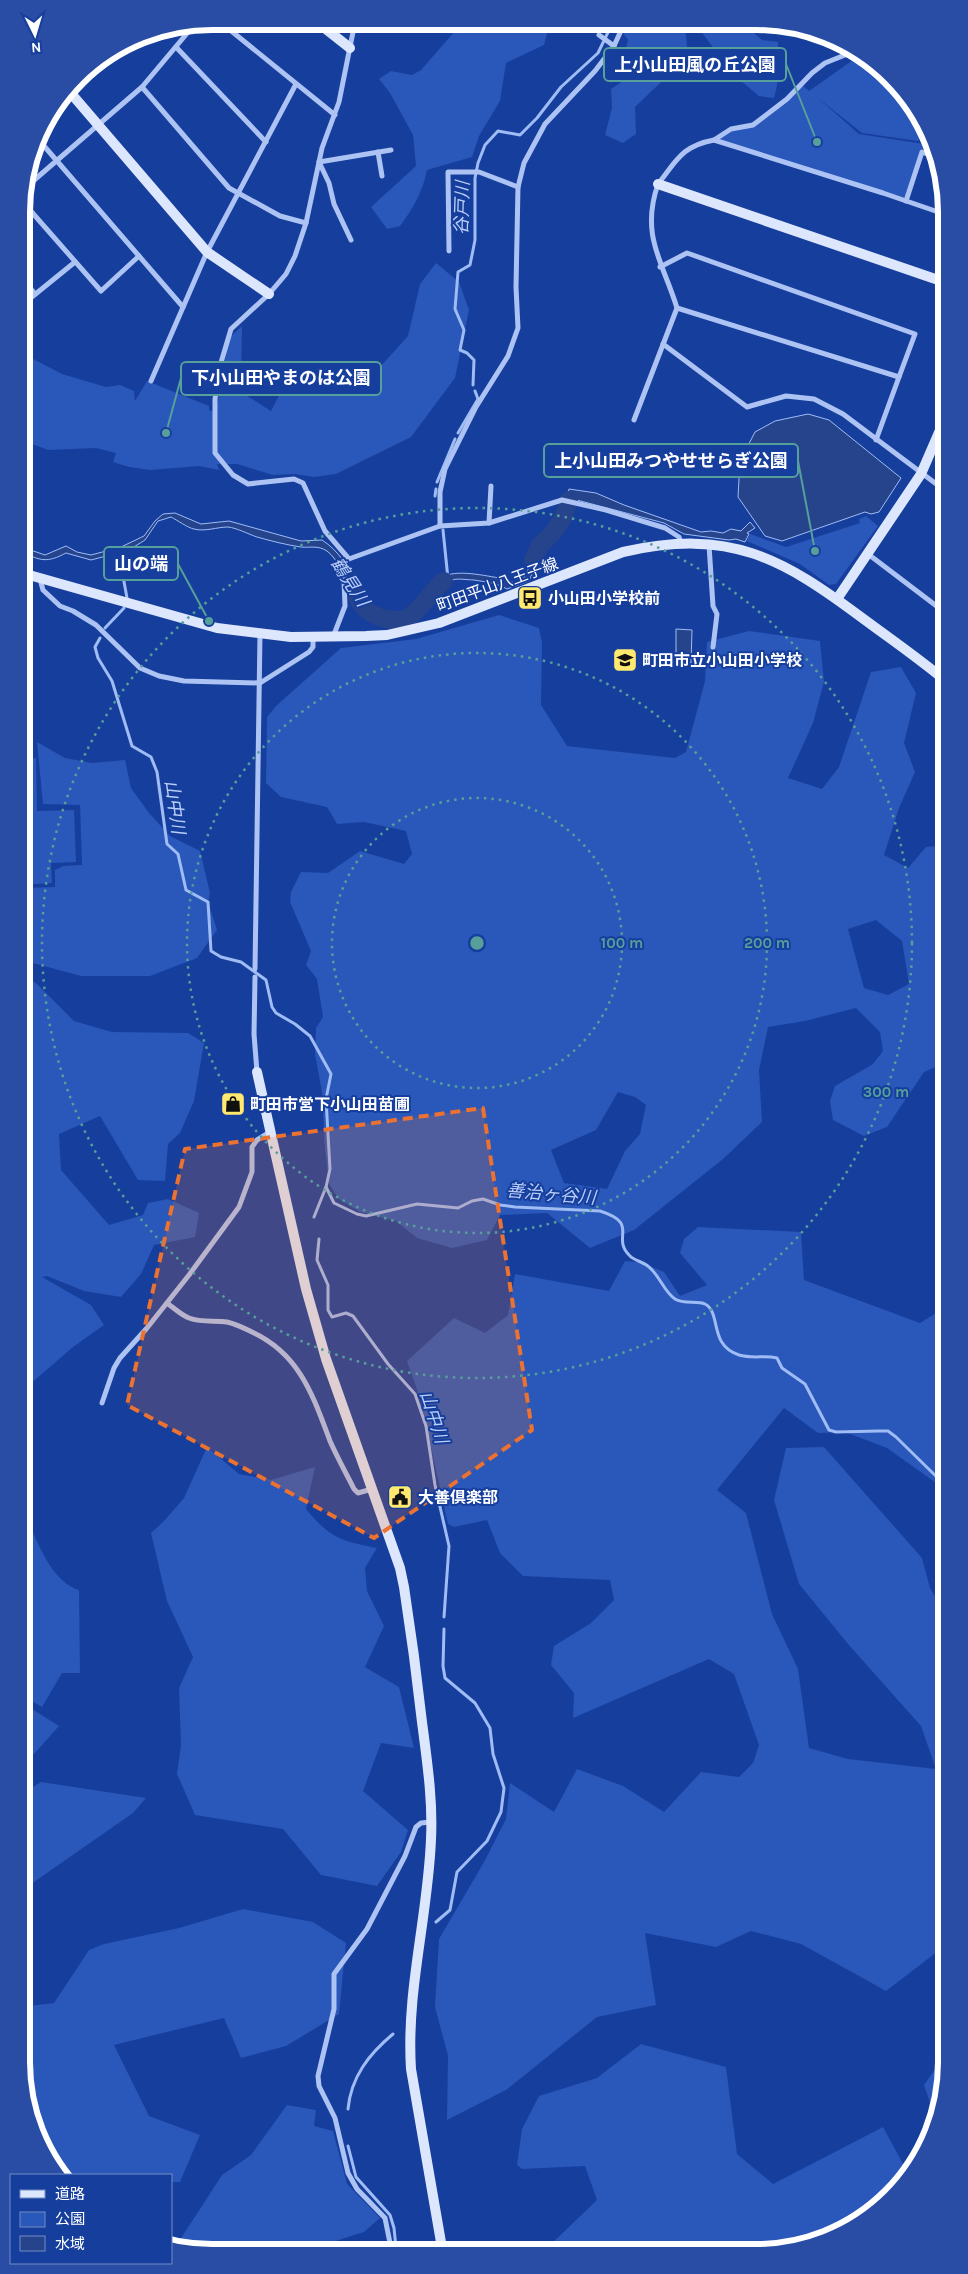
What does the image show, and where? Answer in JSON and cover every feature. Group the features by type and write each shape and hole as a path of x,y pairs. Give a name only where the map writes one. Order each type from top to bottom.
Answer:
{"street":[{"path":"231,30 335,115"},
{"path":"327,30 350,48"},
{"path":"333,637 345,606 344,581 348,559 325,531 303,483 294,479 248,484 233,475 215,453 215,399 220,366 231,329 269,294 286,274 295,256 306,223 319,162 335,115 353,30"},
{"path":"440,526 440,492 444,469 476,407 508,356 518,328 516,278 518,188 524,163 545,124 594,71 620,30"},
{"path":"33,181 142,87 188,32"},
{"path":"599,35 612,44"},
{"path":"176,47 266,142"},
{"path":"634,420 677,308 655,254 651,224 652,207 658,184 686,150 700,143 714,140 731,129 753,125 787,99 812,73 825,64 847,54"},
{"path":"151,381 207,252 296,84"},
{"path":"142,87 229,188 280,216 306,223"},
{"path":"73,95 207,252 269,294"},
{"path":"714,140 938,212"},
{"path":"43,145 183,307"},
{"path":"319,162 391,150"},
{"path":"378,152 382,176"},
{"path":"906,201 922,152 928,154"},
{"path":"319,162 329,183 334,204 351,240"},
{"path":"449,251 448,172 479,172 518,188"},
{"path":"658,184 938,280"},
{"path":"30,210 101,291 139,256"},
{"path":"660,267 687,253 915,334 876,440"},
{"path":"30,298 74,262"},
{"path":"30,288 35,294"},
{"path":"677,308 900,377"},
{"path":"663,344 748,407 786,396 814,399 843,414 938,486"},
{"path":"837,599 922,474 938,436"},
{"path":"488,523 492,486"},
{"path":"348,559 440,526 488,523 564,500 665,528 679,537 681,544"},
{"name":"町田平山八王子線","path":"30,576 217,628 260,634 313,638 387,635 439,623 623,552 650,546 681,544 740,548 772,560 804,577 938,673"},
{"path":"709,545 713,606 717,614 713,647"},
{"path":"868,554 938,607"},
{"path":"40,579 43,590 60,606 74,610 96,625 131,660 150,673 184,680 260,683 308,652 313,647 313,638"},
{"path":"255,969 260,634"},
{"path":"255,978 254,1034 257,1072 306,1289 326,1359 400,1568 404,1587 428,1770 431,1822 428,1872 411,2001 410,2044 412,2078 441,2244"},
{"path":"102,1403 114,1368 120,1358 167,1303 239,1207 252,1172 252,1147 257,1140 270,1132"},
{"path":"167,1303 188,1317 200,1321 227,1322 235,1325 263,1338 276,1348 304,1378 330,1441 354,1489 358,1493 372,1489"},
{"path":"390,2244 384,2218 357,2190 348,2173 335,2118 319,2086 318,2076 334,2009 334,1974 367,1929 405,1856 416,1827 422,1823 431,1822"}],"highlighted area":[{"path":"483,1108 532,1430 374,1538 127,1405 185,1149"}],"green space":[{"path":"456,30 548,30 544,45 506,63 500,101 479,136 472,157 427,170 420,192 405,220 400,226 387,229 371,207 416,166 413,135 390,93 379,79 391,71 412,75 421,70"},
{"path":"621,30 686,30 687,46 676,68 635,107 636,134 623,143 605,135 612,108 611,89 630,76 637,61 626,48 628,40"},
{"path":"700,30 751,30 762,40 778,42 778,77 774,98 759,96 724,67"},
{"path":"854,59 885,83 914,121 922,137 918,141 862,133 818,98 859,134 924,144 906,198 717,140 732,131 752,127 802,85 809,91"},
{"path":"436,263 459,282 469,310 455,378 411,437 336,474 314,477 295,474 273,475 237,464 217,464 219,470 199,466 150,470 129,467 113,462 116,453 96,448 48,450 30,443 30,357 62,374 106,387 120,385 134,391 135,401 147,381 209,406 209,410 216,412 229,338 242,326 241,392 271,411 291,372 312,361 345,381 380,367 408,336 420,284"},
{"path":"866,516 878,526 836,584 829,585 800,564 747,541 750,534 786,547 860,523 859,519"},
{"path":"499,615 539,628 542,643 541,705 567,746 675,758 686,752 705,681 707,642 749,631 820,641 824,682 813,723 788,778 822,789 839,767 871,672 901,667 916,693 904,743 915,772 899,808 884,855 908,868 926,847 938,846 936,884 938,885 938,1066 924,1072 887,1127 864,1136 833,1120 830,1101 835,1086 873,1064 883,1051 880,1032 856,1008 805,1021 768,1027 759,1070 762,1122 723,1159 634,1230 590,1248 547,1213 500,1215 487,1240 452,1248 417,1238 396,1221 360,1212 339,1199 329,1184 322,1092 315,1054 316,1028 323,1017 317,979 306,965 311,951 290,902 291,892 301,872 328,873 360,851 404,864 412,854 406,831 364,822 337,824 327,807 281,797 266,783 267,717 276,706 341,648 416,639","holes":["876,920 902,941 909,984 888,995 864,988 848,929","618,1092 635,1097 646,1105 640,1134 625,1151 607,1189 564,1183 551,1150 596,1130"]},
{"path":"37,742 65,758 92,763 125,760 131,788 149,813 170,836 200,851 210,893 208,902 217,930 197,958 150,976 81,976 30,962 30,888 55,887 55,870 63,866 82,865 80,805 43,804"},
{"path":"30,758 36,758 37,811 74,810 76,862 51,863 52,883 30,884"},
{"path":"30,979 74,1021 112,1032 188,1033 204,1043 194,1101 180,1133 168,1144 165,1181 138,1180 100,1116 59,1134 61,1170 109,1225 143,1215 148,1203 168,1199 199,1213 195,1237 154,1245 141,1274 121,1297 84,1291 47,1276 42,1277 91,1305 104,1325 73,1347 30,1384"},
{"path":"698,1227 801,1232 804,1280 920,1323 938,1312 938,1484 887,1448 845,1432 818,1433 784,1408 717,1490 746,1513 772,1614 798,1669 809,1748 848,1759 936,1769 921,1726 848,1644 799,1584 774,1500 786,1448 824,1447 922,1558 930,1588 938,1602 938,1951 886,1991 801,1944 751,1931 716,1947 645,1933 656,2005 597,2017 506,2090 447,2120 448,2056 435,2007 439,1939 484,1862 506,1819 510,1783 554,1812 577,1769 623,1786 664,1812 701,1772 739,1777 753,1763 759,1745 734,1674 709,1659 573,1718 574,1693 551,1665 554,1646 591,1623 614,1600 610,1580 523,1576 500,1553 487,1520 454,1527 448,1524 420,1398 407,1361 454,1318 485,1333 508,1315 515,1274 609,1291 625,1261 640,1262 664,1272 680,1296 707,1285 680,1253 684,1239"},
{"path":"207,1447 239,1474 271,1480 315,1467 306,1509 314,1519 337,1537 377,1548 365,1568 367,1591 384,1626 365,1667 399,1687 414,1748 381,1743 363,1791 408,1830 401,1852 377,1886 321,1875 283,1829 195,1815 177,1774 181,1745 179,1688 193,1657 167,1601 151,1533 184,1498"},
{"path":"30,1524 42,1553 58,1576 68,1585 79,1590 80,1673 62,1673 42,1707 30,1700"},
{"path":"30,1708 59,1726 34,1754 30,1752"},
{"path":"41,1782 146,1798 133,1813 30,1885 30,1789"},
{"path":"243,1909 313,1922 346,1943 339,2014 286,2046 241,2058 224,2018 114,2045 149,2116 200,2135 180,2182 172,2182 172,2174 69,2174 49,2143 33,2098 30,2074 30,2006 54,2003 89,1950 104,1944 179,1928"},
{"path":"641,2044 726,2067 737,2154 773,2184 883,2127 904,2167 885,2191 847,2220 826,2230 792,2241 768,2244 551,2244 597,2200 585,2166 522,2169 517,2165 522,2129 539,2096 597,2078"},
{"path":"938,2065 932,2109 924,2085"},
{"path":"287,2105 316,2110 314,2126 333,2131 347,2184 380,2218 364,2232 326,2244 200,2244 179,2241 222,2175 251,2155"}],"water":[{"path":"808,414 829,420 901,478 879,512 871,514 865,512 782,541 765,536 738,497 740,461 755,432 775,421"},
{"path":"569,489 596,493 701,532 723,533 731,529 741,531 750,522 755,528 747,533 749,534 745,542 736,539 729,540 684,534 664,523 573,499 568,506 566,521 560,531 544,545 529,581 507,589 483,581 452,580 434,591 403,620 394,625 384,626 373,623 364,616 335,559 324,549 301,547 273,541 228,527 198,530 171,517 158,521 145,540 129,550 91,560 66,553 44,560 30,555 30,550 45,555 66,546 77,552 91,555 121,547 144,536 163,514 175,513 201,524 229,521 301,541 322,540 338,554 346,566 364,609 382,620 402,615 436,582 451,574 475,574 506,579 514,583 524,578 539,545 558,527"},
{"path":"676,629 692,630 691,663 676,663"}],"waterway":[{"name":"谷戸川","path":"473,385 474,360 467,353 460,350 464,330 455,309 458,272 470,265 475,240 475,178 478,163 485,145 498,131 520,135 537,118 561,87 598,53 609,30"},
{"name":"谷戸川","path":"458,433 478,399 475,391"},
{"name":"谷戸川","path":"437,482 455,439"},
{"name":"谷戸川","path":"435,496 436,489"},
{"name":"鶴見川","path":"533,560 540,545 553,533 563,518 569,500"},
{"name":"谷戸川","path":"443,530 448,579"},
{"name":"山中川","path":"118,549 127,598"},
{"name":"鶴見川","path":"349,579 358,600 366,610 378,617 396,620 405,619 410,616 444,581"},
{"name":"山中川","path":"105,628 124,608"},
{"name":"山中川","path":"100,638 95,647 98,658 112,681 132,746 151,757 157,772 167,844 178,854 186,890 208,902 211,951 221,957 241,962 266,980 272,1007 276,1013 295,1024 310,1036 331,1074 326,1099 330,1169 326,1187 314,1217"},
{"name":"善治ヶ谷川","path":"326,1187 334,1203 357,1214 366,1216 417,1204 458,1208 472,1201 483,1199 500,1205 515,1207 600,1211 612,1216 622,1226 623,1243 630,1256 647,1265 671,1296 682,1302 702,1303 710,1308 719,1337 729,1350 744,1356 777,1358 782,1368 805,1384 829,1430 836,1432 888,1431 938,1478"},
{"name":"山中川","path":"319,1239 317,1260 328,1285 328,1310 332,1317 346,1313 353,1316 388,1364 415,1394 426,1426 435,1485 449,1546 444,1617"},
{"name":"山中川","path":"436,1922 450,1910 457,1872 487,1841 501,1812 504,1788 493,1754 490,1728 475,1703 445,1678 443,1666 444,1629"},
{"name":"山中川","path":"348,2109 357,2076 369,2058 393,2034"},
{"name":"山中川","path":"348,2146 356,2177 390,2215 396,2244"}],"place":[{"name":"上小山田風の丘公園","path":"817,142"},
{"name":"下小山田やまのは公園","path":"166,433"},
{"name":"上小山田みつやせせらぎ公園","path":"815,551"},
{"name":"小山田小学校前","path":"530,598"},
{"name":"山の端","path":"209,621"},
{"name":"町田市立小山田小学校","path":"625,660"},
{"name":"町田市営下小山田苗圃","path":"233,1104"},
{"name":"大善倶楽部","path":"400,1497"}]}
